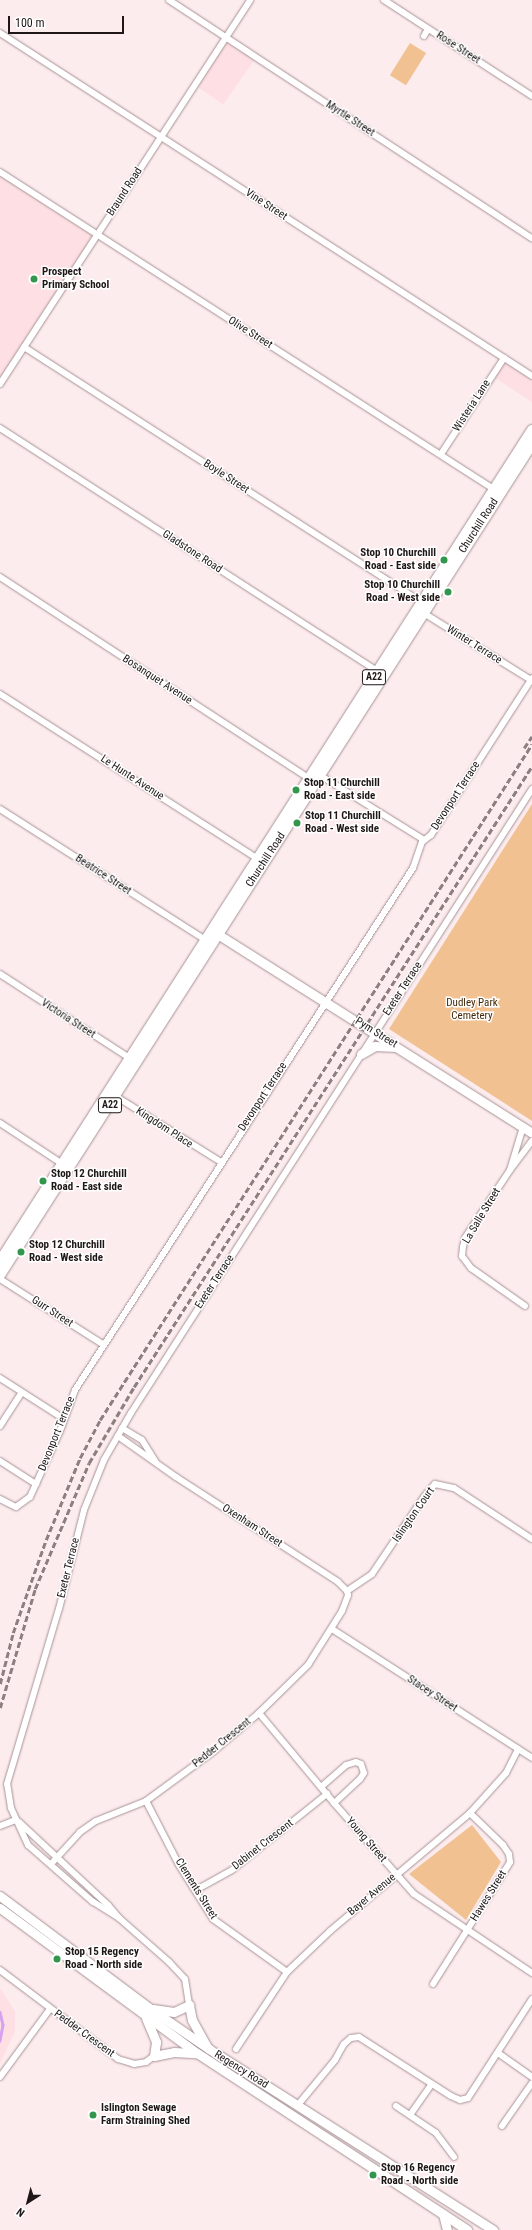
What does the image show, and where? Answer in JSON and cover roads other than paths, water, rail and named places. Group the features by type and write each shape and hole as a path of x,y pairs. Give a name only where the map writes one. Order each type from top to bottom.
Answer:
{"main road":[{"name":"Churchill Road","path":"0,1261 219,935 261,861 497,491 532,430"},
{"name":"Churchill Road","path":"497,491 532,444"},
{"name":"Churchill Road","path":"133,1061 193,959 261,861"},
{"path":"193,959 213,936 219,935 216,924"},
{"name":"Pym Street","path":"219,935 399,1047 532,1133"},
{"path":"361,1054 375,1046 399,1047"},
{"name":"Churchill Road","path":"0,1275 65,1166"},
{"name":"Regency Road","path":"0,1896 197,2053 467,2230"},
{"name":"Regency Road","path":"0,1908 147,2012 493,2230"},
{"path":"197,2053 174,2052 154,2056 156,2042 147,2012 174,2012 189,2004 192,2020 208,2050"},
{"path":"292,2115 298,2106"},
{"path":"404,2190 411,2178"},
{"path":"443,2214 447,2230"},
{"path":"467,2230 474,2218"}],"street":[{"name":"Myrtle Street","path":"169,0 532,238"},
{"name":"Braund Road","path":"0,384 250,0"},
{"name":"Rose Street","path":"384,0 532,96"},
{"path":"424,36 428,29"},
{"name":"Vine Street","path":"0,33 532,376"},
{"name":"Olive Street","path":"0,172 497,491"},
{"name":"Boyle Street","path":"24,347 422,608"},
{"name":"Wisteria Lane","path":"441,454 504,358"},
{"name":"Gladstone Road","path":"0,428 380,673"},
{"name":"Bosanquet Avenue","path":"0,577 314,777 424,840"},
{"name":"Winter Terrace","path":"422,608 531,679"},
{"name":"Devonport Terrace","path":"0,1499 16,1507 25,1503 36,1484 64,1419 70,1398 221,1162 413,868 424,840 432,835 531,679"},
{"name":"Le Hunte Avenue","path":"0,694 261,861"},
{"name":"Exeter Terrace","path":"16,1820 8,1795 8,1773 59,1609 84,1510 122,1428 532,789"},
{"name":"Beatrice Street","path":"0,809 206,940"},
{"name":"Victoria Street","path":"0,974 133,1061"},
{"name":"Kingdom Place","path":"112,1094 221,1162"},
{"path":"0,1123 65,1166"},
{"name":"La Salle Street","path":"510,1170 523,1127"},
{"name":"La Salle Street","path":"525,1306 471,1268 462,1256 465,1238 510,1170 532,1141"},
{"name":"Gurr Street","path":"0,1279 104,1345"},
{"path":"0,1378 64,1419"},
{"path":"0,1426 22,1392"},
{"name":"Oxenham Street","path":"122,1428 142,1440 155,1461"},
{"name":"Oxenham Street","path":"118,1436 338,1582 347,1591"},
{"path":"0,1461 36,1484"},
{"name":"Islington Court","path":"347,1591 372,1574 424,1497 435,1484 454,1488 532,1539"},
{"name":"Pedder Crescent","path":"51,1864 80,1832 96,1821 146,1800 214,1751 259,1713 308,1666 332,1629 347,1600 347,1591"},
{"name":"Stacey Street","path":"332,1629 532,1758"},
{"name":"Young Street","path":"259,1713 320,1787 396,1874 420,1899 532,1973"},
{"name":"Bayer Avenue","path":"236,2049 287,1972 330,1931 470,1813 506,1773 518,1749"},
{"path":"320,1787 346,1764 356,1762 361,1764 364,1773 360,1779 334,1803"},
{"name":"Dabinet Crescent","path":"196,1890 232,1870 327,1794"},
{"name":"Clements Street","path":"146,1800 179,1865 213,1919 287,1972"},
{"name":"Hawes Street","path":"433,1984 510,1862 509,1854 503,1845 470,1813"},
{"path":"0,1826 16,1820"},
{"path":"16,1820 185,1979 189,2004"},
{"path":"16,1820 28,1845 93,1902 119,1918"},
{"name":"Pedder Crescent","path":"0,1970 118,2059 134,2064 146,2062 154,2056"},
{"path":"298,2106 335,2060 344,2044 351,2038 365,2040 432,2084 460,2100 468,2098 532,1999"},
{"path":"0,2076 50,2009"},
{"path":"498,2053 532,2077"},
{"path":"502,2126 532,2083"},
{"path":"410,2115 432,2084"},
{"path":"396,2106 441,2137 454,2157"}],"waterway":[{"path":"0,2012 3,2025 0,2041"}],"railway":[{"path":"524,748 532,736"},
{"path":"0,1684 13,1633 46,1540 80,1458 100,1420 532,744"},
{"path":"0,1708 35,1589 89,1463 134,1387 532,766"}],"place":[{"name":"Prospect Primary School","path":"34,279"},
{"name":"Stop 10 Churchill Road - East side","path":"444,560"},
{"name":"Stop 10 Churchill Road - West side","path":"448,592"},
{"name":"Stop 11 Churchill Road - East side","path":"296,790"},
{"name":"Stop 11 Churchill Road - West side","path":"297,823"},
{"name":"Stop 12 Churchill Road - East side","path":"43,1181"},
{"name":"Stop 12 Churchill Road - West side","path":"21,1252"},
{"name":"Stop 15 Regency Road - North side","path":"57,1959"},
{"name":"Islington Sewage Farm Straining Shed","path":"93,2115"},
{"name":"Stop 16 Regency Road - North side","path":"373,2175"}],"park label":[{"name":"Dudley Park Cemetery","path":"472,1010"}]}
